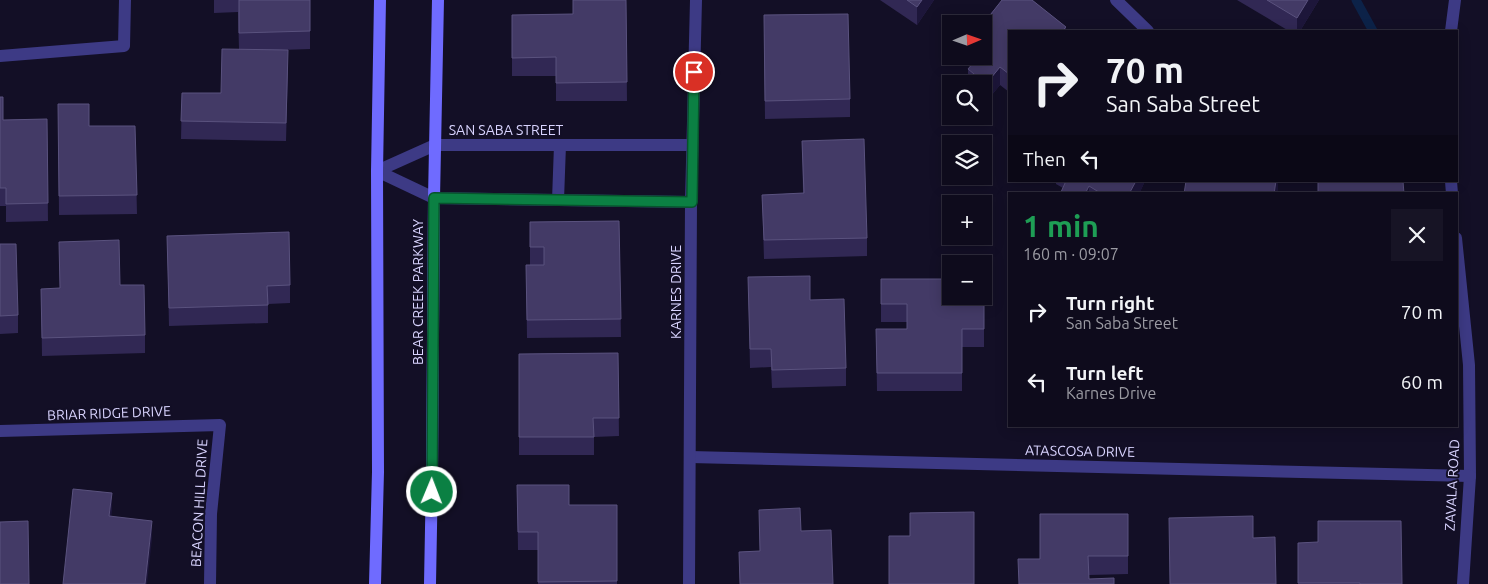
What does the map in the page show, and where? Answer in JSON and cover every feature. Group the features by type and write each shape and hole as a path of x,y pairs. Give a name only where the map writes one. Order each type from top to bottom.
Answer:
{"main road":[{"path":"375,584 378,472 376,171 380,0"},
{"name":"BEAR CREEK PARKWAY","path":"430,584 438,0"}],"street":[{"path":"0,56 124,46 125,0"},
{"name":"KARNES DRIVE","path":"689,584 692,145 696,0"},
{"path":"1116,0 1147,30"},
{"path":"1451,30 1455,0"},
{"name":"SAN SABA STREET","path":"376,171 435,145 692,145"},
{"path":"558,200 560,145"},
{"path":"376,171 434,198 692,202"},
{"name":"ZAVALA ROAD","path":"1458,258 1469,365 1470,476 1463,584"},
{"name":"BRIAR RIDGE DRIVE","path":"0,431 220,425"},
{"name":"BEACON HILL DRIVE","path":"210,584 211,514 220,425"},
{"name":"ATASCOSA DRIVE","path":"690,457 1470,476"}],"building":[{"path":"239,0 310,0 310,31 239,33"},
{"path":"573,0 626,0 627,82 556,83 556,57 512,58 512,15 573,14"},
{"path":"907,0 922,0 917,7"},
{"path":"1002,0 1032,0 1066,27 1063,30 1008,30 1008,73 1000,67 992,77 992,75 975,75 968,69 971,65 992,65 992,15 990,15"},
{"path":"1267,0 1308,0 1297,18"},
{"path":"848,14 850,99 765,101 764,15"},
{"path":"222,49 288,50 286,123 181,121 182,93 221,93"},
{"path":"0,97 3,97 3,120 47,119 48,203 6,204 6,188 0,188"},
{"path":"58,104 89,104 89,126 135,126 137,195 59,196"},
{"path":"864,139 867,238 764,240 762,195 804,193 802,141"},
{"path":"1066,182 1135,182 1130,192 1099,192 1089,186 1086,192 1061,192"},
{"path":"1186,182 1276,182 1274,192 1184,192"},
{"path":"1318,182 1403,182 1404,192 1318,192"},
{"path":"619,221 621,319 527,320 526,265 544,265 544,247 530,247 530,222"},
{"path":"289,232 290,285 267,286 268,305 169,308 167,236"},
{"path":"119,240 120,285 144,285 145,335 42,338 41,289 60,288 59,242"},
{"path":"0,244 16,244 18,315 0,316"},
{"path":"810,276 810,300 844,299 846,368 772,370 771,349 750,349 748,277"},
{"path":"881,279 942,279 942,305 984,305 984,329 962,329 962,373 877,373 876,329 907,329 907,304 881,304"},
{"path":"618,353 619,418 593,418 594,437 519,437 519,354"},
{"path":"517,485 569,485 569,505 617,505 617,581 538,582 538,532 518,532"},
{"path":"73,489 112,493 109,516 152,521 145,584 63,584"},
{"path":"800,508 801,531 831,530 833,584 740,584 739,552 760,551 759,510"},
{"path":"974,512 974,584 889,584 889,536 910,536 910,513"},
{"path":"1040,514 1128,514 1128,556 1088,556 1089,579 1114,578 1114,584 1019,584 1018,559 1040,559"},
{"path":"1253,516 1253,538 1275,537 1276,584 1170,584 1169,518"},
{"path":"28,521 29,584 0,584 0,522"},
{"path":"1318,521 1401,521 1402,584 1298,583 1298,543 1318,542"}],"waterway":[{"path":"1356,0 1372,30"}],"route":[{"path":"432,492 434,198 692,202 694,72"}]}
